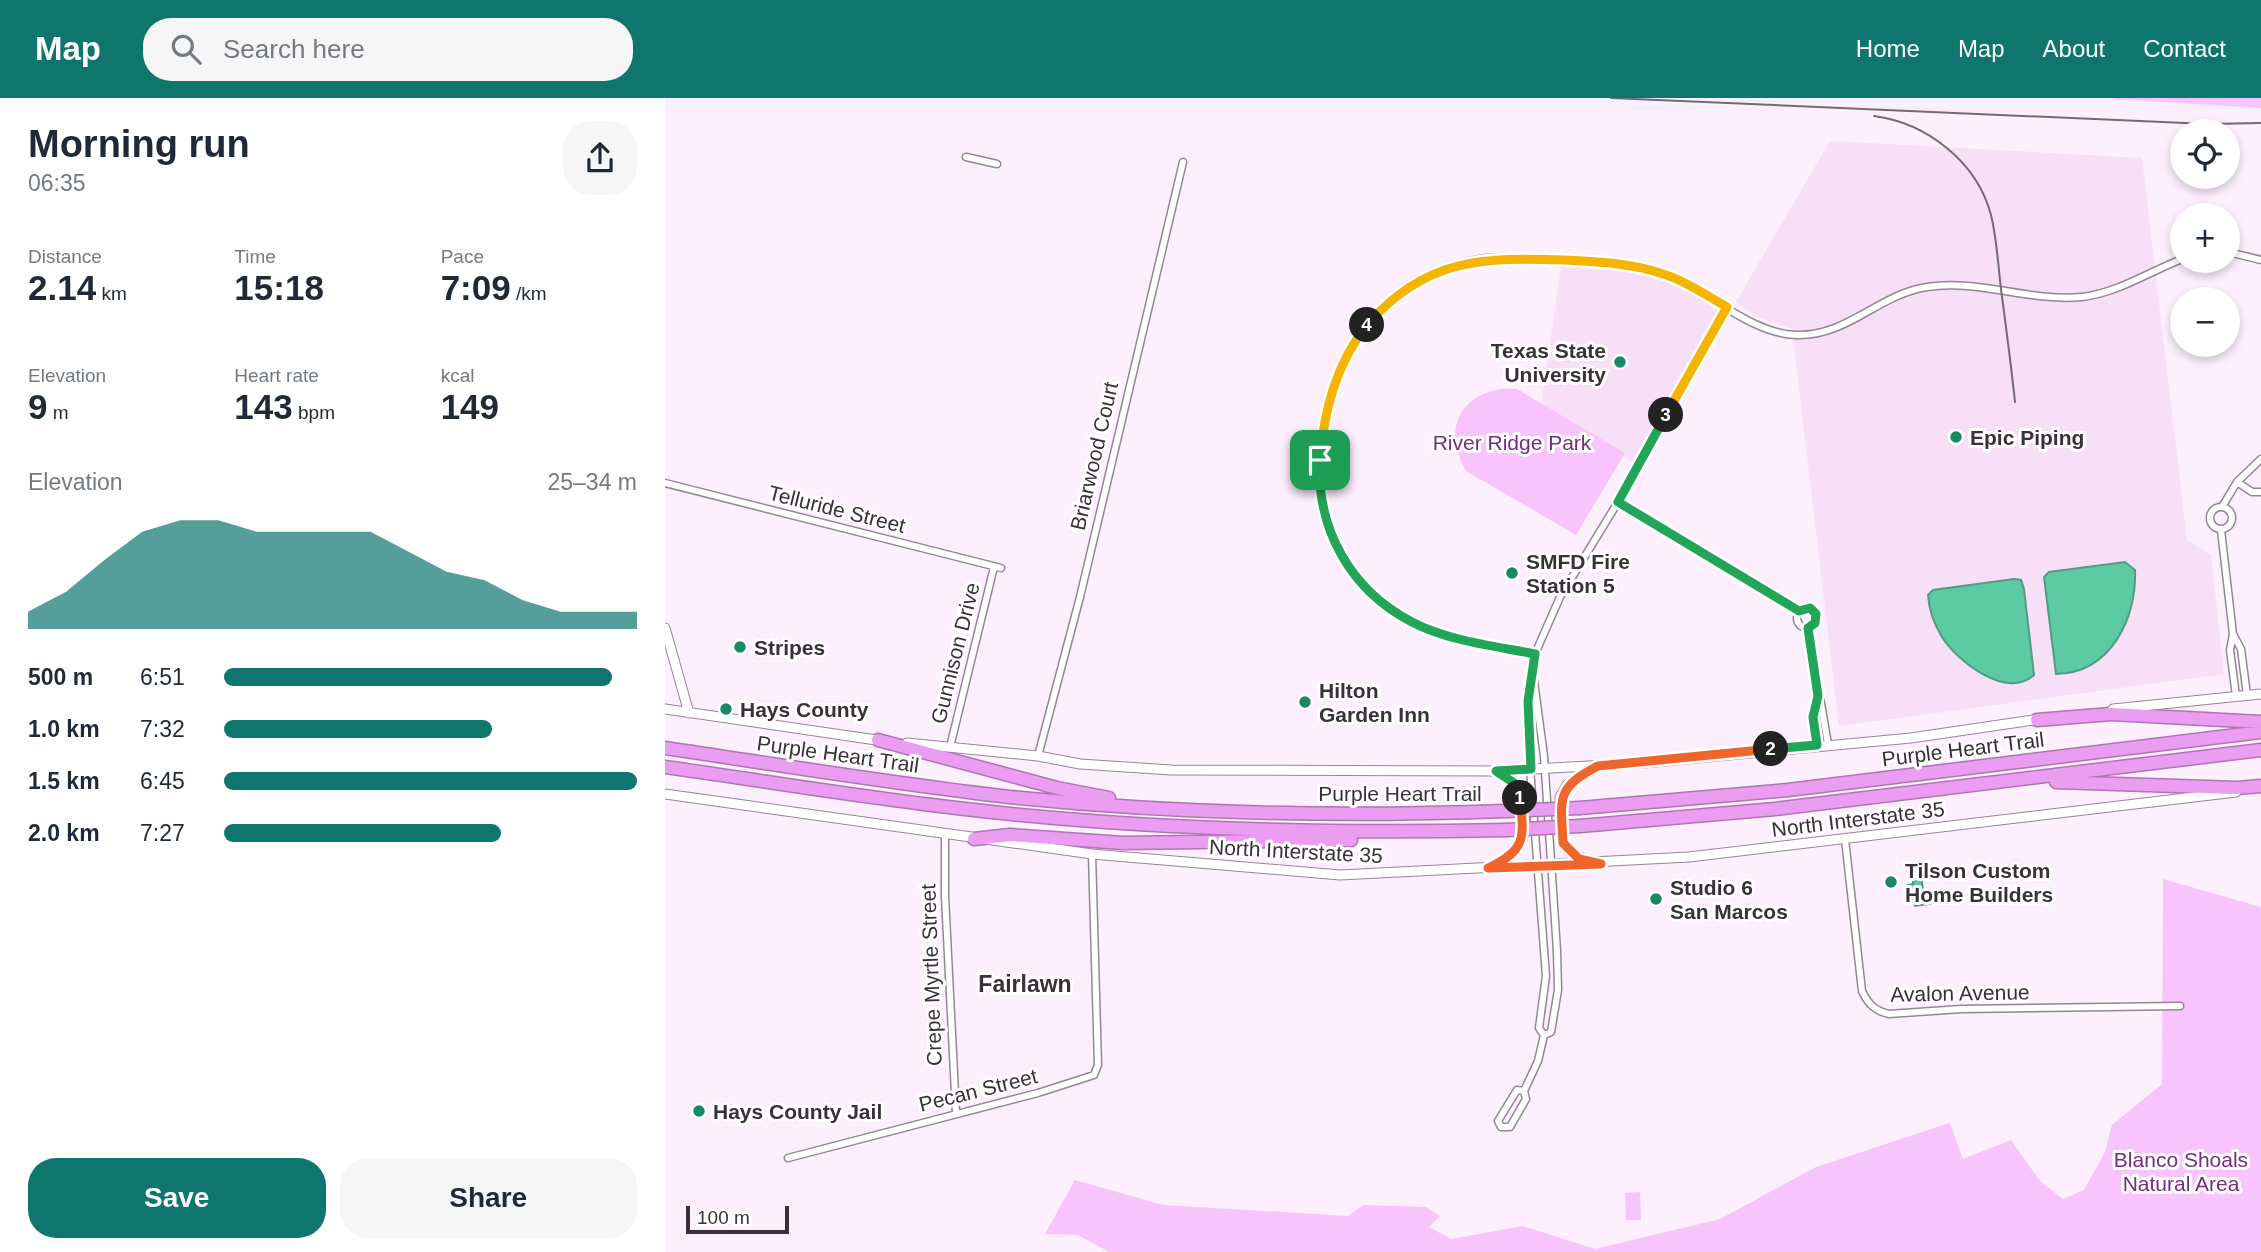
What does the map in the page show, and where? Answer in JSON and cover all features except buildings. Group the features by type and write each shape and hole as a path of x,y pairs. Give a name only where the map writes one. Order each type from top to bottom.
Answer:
{"highway":[{"path":"2037,720 2111,714 2261,722"},
{"name":"Purple Heart Trail","path":"665,748 996,795 1168,808 1348,814 1580,808 1789,790 2261,732"},
{"path":"878,740 1056,788 1168,808"},
{"name":"Purple Heart Trail","path":"665,766 953,808 1134,824 1326,832 1506,830 1705,817 2261,750"},
{"path":"2010,781 2261,787"},
{"path":"974,839 1010,835 1122,843 1259,843 1419,839 1484,835 1506,830"}],"main road":[{"path":"665,628 689,713"},
{"path":"665,709 878,740 1080,764 1171,770 1496,771 1598,766 1911,738 2037,720 2261,694"},
{"path":"1598,766 1567,785 1560,797 1563,843 1579,859 1601,864"},
{"path":"1488,868 1510,857 1524,835 1520,795 1508,777 1496,771"},
{"name":"North Interstate 35","path":"665,794 1092,854 1340,875 1601,864 1845,839 2261,787"}],"street":[{"path":"966,157 997,164"},
{"name":"Briarwood Court","path":"1038,757 1080,597 1183,162"},
{"path":"2240,255 2261,260"},
{"path":"1535,654 1438,632 1412,622 1379,599 1346,562 1330,536 1319,493 1322,431 1339,366 1365,327 1387,302 1424,277 1453,265 1490,258 1630,264 1663,273 1780,333 1823,333 1925,287 1965,285 2084,297 2126,285 2170,265"},
{"path":"1524,1091 1517,1090 1499,1121 1501,1127 1510,1127 1527,1099 1524,1091 1538,1061 1544,1035 1539,1028 1546,976 1527,729 1535,654 1560,597 1618,502 1727,307"},
{"path":"2222,507 2237,482 2261,459"},
{"path":"2237,482 2252,492 2261,492"},
{"name":"Telluride Street","path":"665,483 997,568"},
{"path":"1618,502 1799,611"},
{"path":"2222,507 2229,509 2233,519 2227,528 2221,530 2214,527 2210,517 2215,508 2222,507"},
{"path":"2221,530 2233,634 2230,650 2236,696"},
{"name":"Gunnison Drive","path":"950,747 997,568"},
{"path":"1799,611 1807,607 1815,611 1815,623 1808,628"},
{"path":"1799,611 1798,622 1808,628"},
{"path":"1808,628 1828,744"},
{"path":"2233,634 2241,649 2247,695"},
{"path":"1533,678 1544,769 1558,990 1551,1032 1544,1035"},
{"path":"1817,745 1813,717 1818,696"},
{"name":"Crepe Myrtle Street","path":"945,835 945,896 956,1113"},
{"name":"Avalon Avenue","path":"1845,839 1861,991 1870,1006 1879,1012 1889,1014 1961,1009 2180,1006"},
{"name":"Pecan Street","path":"787,1158 1094,1075 1098,1065 1092,854"}],"shaded area":[{"path":"1830,141 2142,158 2187,540 2211,555 2224,674 1839,726 1792,329 1756,316 1736,302"},
{"name":"Texas State University","path":"1561,267 1622,270 1658,279 1682,288 1719,312 1636,464 1541,407"},
{"path":"2125,562 2135,570 2134,588 2131,606 2117,640 2092,664 2075,671 2056,674 2044,577 2049,572"},
{"path":"2021,580 2024,589 2034,675 2023,682 2010,683 1983,674 1949,647 1934,622 1928,595 1933,590"},
{"path":"1921,874 1923,891 1928,891 1930,904 1915,906 1914,902 1910,902 1908,885 1913,884 1913,875"}],"green space":[{"path":"2112,98 2261,98 2261,108 2114,99"},
{"name":"River Ridge Park","path":"1501,389 1517,389 1625,453 1576,535 1466,471 1456,444 1458,419 1464,408 1473,400"},
{"name":"Blanco Shoals Natural Area","path":"2163,879 2261,907 2261,1252 1109,1252 1078,1235 1045,1234 1075,1180 1163,1205 1348,1216 1363,1205 1426,1207 1440,1216 1429,1227 1451,1239 1523,1226 1595,1249 1720,1219 1816,1167 1950,1123 1963,1159 2011,1140 2040,1181 2063,1199 2084,1190 2105,1152 2112,1125 2162,1084"},
{"path":"1640,1192 1641,1220 1626,1220 1625,1193"}],"railway":[{"path":"1611,98 2208,124 2261,123"},
{"path":"1874,116 1894,120 1931,136 1962,162 1984,196 1995,233 2015,402"}],"place":[{"name":"Texas State University","path":"1620,362"},
{"name":"Epic Piping","path":"1956,437"},
{"name":"SMFD Fire Station 5","path":"1512,573"},
{"name":"Stripes","path":"740,647"},
{"name":"Hilton Garden Inn","path":"1305,702"},
{"name":"Hays County","path":"726,709"},
{"name":"Tilson Custom Home Builders","path":"1891,882"},
{"name":"Studio 6 San Marcos","path":"1656,899"},
{"name":"Hays County Jail","path":"699,1111"}],"district":[{"name":"Fairlawn","path":"1025,984"}],"route":[{"path":"1490,258 1630,264 1663,273 1727,307 1618,502 1799,611 1807,607 1815,611 1815,623 1808,628 1818,696 1813,717 1817,745 1598,766 1567,785 1560,797 1563,843 1579,859 1601,864 1488,868 1510,857 1524,835 1520,795 1508,777 1496,771 1531,769 1527,729 1535,654 1438,632 1412,622 1386,606 1367,589 1330,536 1319,493 1320,460 1326,410 1339,366 1349,349 1387,302 1424,277 1453,265 1490,258"}]}
